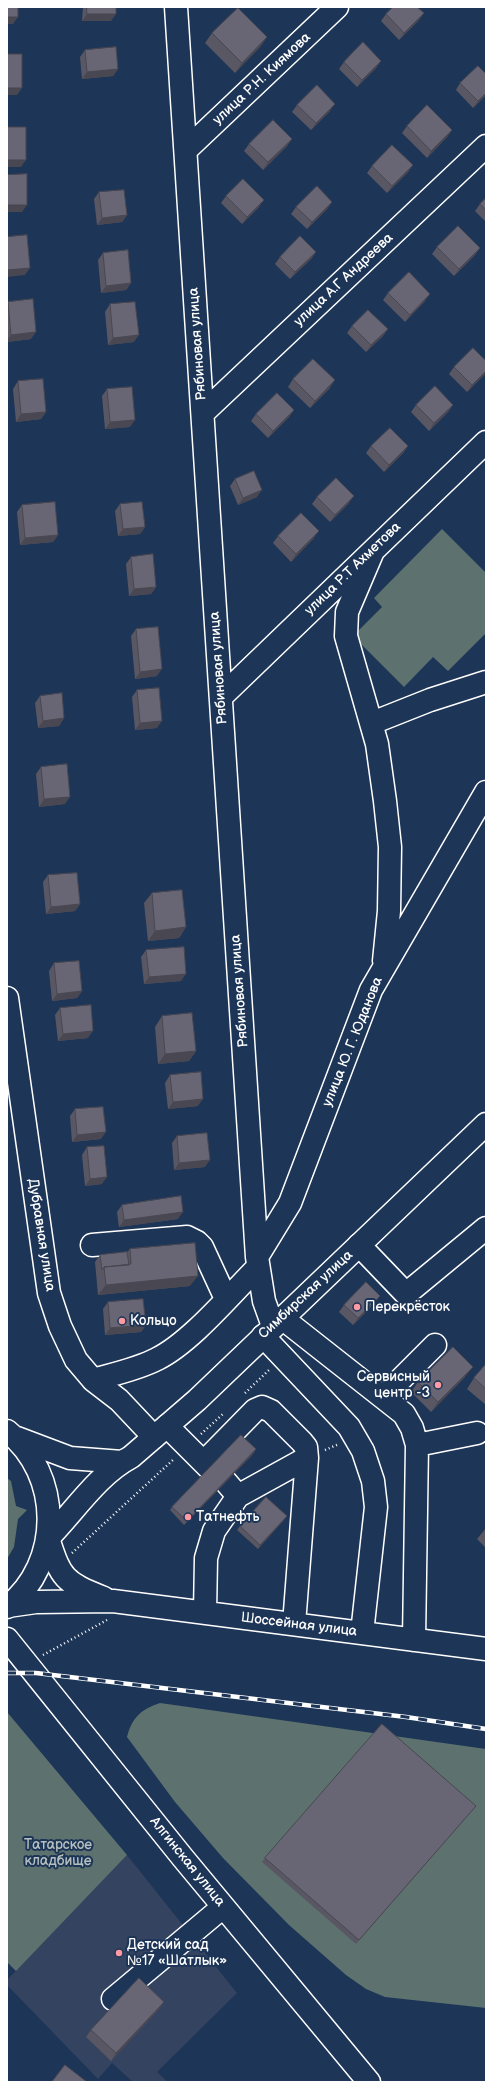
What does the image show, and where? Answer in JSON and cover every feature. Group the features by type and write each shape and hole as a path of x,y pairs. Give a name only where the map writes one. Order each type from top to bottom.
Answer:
{"street":[{"name":"Рябиновая улица","path":"176,7 258,1262 264,1301 273,1327"},
{"name":"улица Р.Н. Киямова","path":"186,150 337,7"},
{"name":"улица А.Г Андреева","path":"202,413 486,146"},
{"name":"улица Р.Т Ахметова","path":"221,697 486,442"},
{"path":"373,551 347,612 346,636 377,744 390,847 389,911 383,970"},
{"path":"372,723 430,700 486,682"},
{"name":"улица Ю. Г. Юданова","path":"93,1380 156,1360 179,1345 226,1299 258,1262 290,1203 371,990 486,792"},
{"name":"Дубравная улица","path":"7,998 50,1293 68,1347 76,1360 93,1380 160,1431 188,1446 219,1477"},
{"name":"Симбирская улица","path":"48,1538 85,1498 122,1462 131,1457 197,1400 486,1124"},
{"path":"359,1245 406,1294 486,1228"},
{"path":"92,1245 187,1237 202,1247 226,1299"},
{"path":"273,1327 283,1357 355,1437 363,1451 373,1481 376,1507 362,1633"},
{"path":"273,1327 383,1397 404,1414 412,1428 417,1445 414,1640"},
{"path":"383,1397 435,1345"},
{"path":"205,1613 206,1558 214,1531 219,1477 255,1410 262,1407 271,1411 302,1442 306,1448 294,1624"},
{"path":"417,1445 477,1433"},
{"path":"12,1434 70,1458 122,1462"},
{"path":"7,1606 25,1589 35,1573 48,1538 49,1521 48,1499 43,1480 33,1460 12,1434"},
{"path":"219,1477 306,1458"},
{"path":"48,1538 57,1565 65,1578 84,1590 113,1601"},
{"path":"7,1606 36,1602 113,1601"},
{"name":"Шоссейная улица","path":"113,1601 486,1649"},
{"name":"Алгинская улица","path":"7,1639 223,1907 369,2082"},
{"path":"113,1999 223,1907"}],"path":[{"path":"244,1394 283,1357"},
{"path":"70,1556 227,1410"},
{"path":"306,1458 355,1437"},
{"path":"27,1663 109,1619 113,1601"}],"shaded area":[{"name":"Детский сад №17 «Шатлык»","path":"127,1855 237,1993 157,2072 168,2082 133,2082 112,2063 98,2079 7,1985 7,1980"}],"green space":[{"path":"442,529 486,573 486,633 448,671 433,657 404,687 353,636 382,607 374,598"},
{"path":"7,1478 11,1481 16,1506 27,1510 18,1519 14,1547 7,1559"},
{"path":"160,1703 486,1749 486,2008 385,1997 366,1989 346,1975 289,1925 223,1858 175,1802 127,1737 135,1719 143,1711"},
{"name":"Татарское кладбище","path":"7,1712 127,1855 16,1971 7,1962"}],"building":[{"path":"7,7 18,7 18,17 7,17"},
{"path":"87,7 116,7 116,14 87,14"},
{"path":"393,7 417,7 424,13 404,33 386,14"},
{"path":"238,8 267,37 242,63 212,33"},
{"path":"363,42 381,61 362,80 344,62"},
{"path":"116,47 118,69 87,72 85,50"},
{"path":"7,54 22,54 22,88 7,88"},
{"path":"478,66 486,74 486,93 478,101 460,83"},
{"path":"317,85 335,104 316,123 297,105"},
{"path":"427,105 452,130 431,151 407,126"},
{"path":"273,120 292,139 268,162 249,144"},
{"path":"7,127 26,127 26,160 7,160"},
{"path":"392,145 413,165 392,186 372,166"},
{"path":"27,174 27,205 7,205 7,175"},
{"path":"243,179 264,200 247,217 226,196"},
{"path":"317,186 332,202 312,222 296,207"},
{"path":"124,190 127,215 102,218 99,192"},
{"path":"486,198 486,210 480,204"},
{"path":"458,226 480,248 459,269 437,247"},
{"path":"27,235 30,268 7,270 7,237"},
{"path":"300,236 316,252 295,272 280,257"},
{"path":"128,250 131,283 106,286 103,253"},
{"path":"409,272 430,294 410,315 388,293"},
{"path":"33,299 36,332 11,335 8,302"},
{"path":"135,302 139,335 113,338 110,304"},
{"path":"368,310 388,329 371,345 352,326"},
{"path":"473,348 486,361 486,371 472,385 454,367"},
{"path":"313,359 335,380 315,401 293,379"},
{"path":"43,379 46,412 21,414 18,381"},
{"path":"435,386 453,405 434,423 416,405"},
{"path":"132,387 135,420 110,422 107,389"},
{"path":"277,393 294,410 273,431 256,414"},
{"path":"390,428 408,446 389,465 371,446"},
{"path":"254,471 262,490 243,498 235,479"},
{"path":"336,478 354,496 335,515 317,497"},
{"path":"55,502 58,535 25,538 22,505"},
{"path":"142,502 145,527 123,529 120,504"},
{"path":"301,513 319,531 296,554 278,536"},
{"path":"153,554 156,587 134,589 131,557"},
{"path":"158,627 162,669 140,672 136,629"},
{"path":"159,688 162,721 140,723 137,690"},
{"path":"62,693 64,718 43,721 40,696"},
{"path":"67,764 70,797 44,799 41,767"},
{"path":"77,873 80,904 51,907 48,875"},
{"path":"182,890 186,927 155,931 152,893"},
{"path":"184,947 186,974 149,977 146,950"},
{"path":"79,961 82,991 57,994 54,963"},
{"path":"91,1005 93,1031 63,1034 60,1008"},
{"path":"192,1013 196,1051 165,1054 162,1016"},
{"path":"201,1072 203,1099 173,1102 170,1075"},
{"path":"103,1107 106,1132 77,1135 75,1109"},
{"path":"207,1133 210,1160 179,1163 177,1136"},
{"path":"104,1146 107,1177 90,1179 87,1147"},
{"path":"181,1196 183,1212 124,1220 122,1205"},
{"path":"195,1243 198,1276 106,1285 104,1267 131,1264 130,1249"},
{"path":"127,1252 129,1265 104,1267 102,1270 100,1255"},
{"path":"366,1282 380,1296 358,1318 344,1305"},
{"path":"143,1299 146,1325 110,1328 108,1302"},
{"path":"453,1347 473,1367 438,1402 418,1382"},
{"path":"486,1364 486,1389 474,1378"},
{"path":"241,1435 256,1449 187,1521 172,1507"},
{"path":"266,1497 287,1516 260,1545 240,1526"},
{"path":"382,1724 476,1806 359,1940 265,1858"},
{"path":"139,1978 164,2002 116,2053 91,2030"},
{"path":"65,2065 87,2082 52,2082"}],"railway":[{"path":"7,1673 36,1673 406,1717 486,1729"}],"place":[{"name":"Перекрёсток","path":"357,1307"},
{"name":"Кольцо","path":"122,1321"},
{"name":"Сервисный центр -3","path":"438,1385"},
{"name":"Татнефть","path":"188,1517"},
{"name":"Детский сад №17 «Шатлык»","path":"119,1953"}]}
